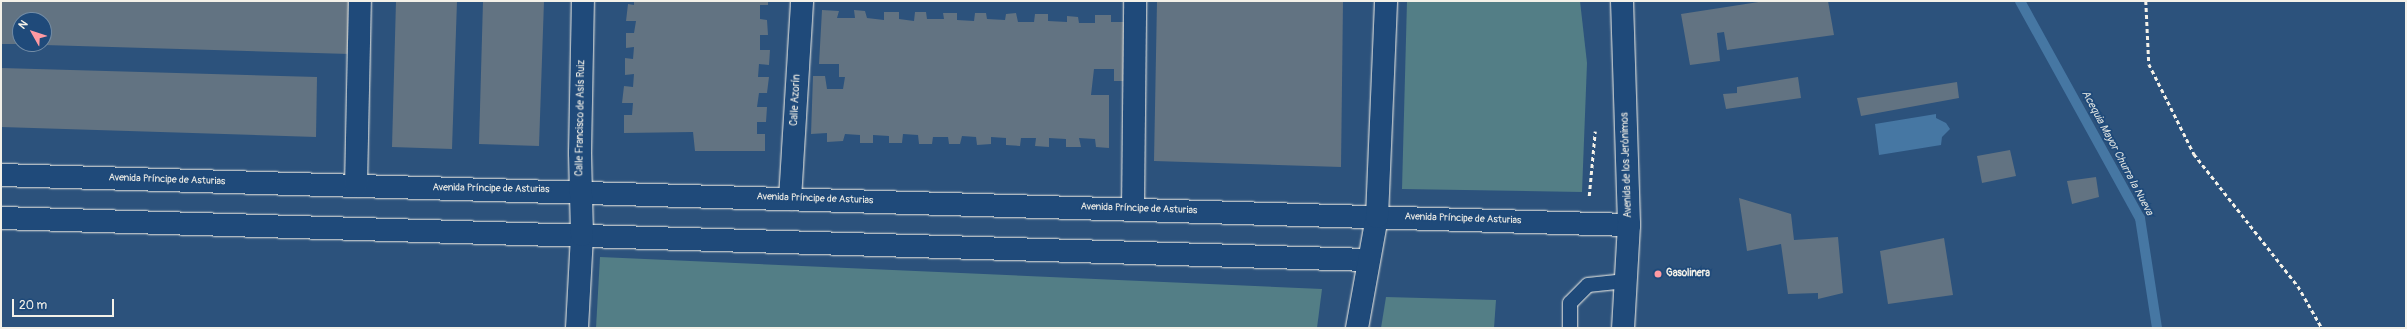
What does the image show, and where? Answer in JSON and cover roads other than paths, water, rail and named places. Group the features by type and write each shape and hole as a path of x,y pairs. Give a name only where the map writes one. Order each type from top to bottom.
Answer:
{"street":[{"path":"356,186 360,1"},
{"name":"Calle Francisco de Asís Ruiz","path":"577,328 582,235 580,192 583,1"},
{"name":"Calle Azorín","path":"790,199 802,1"},
{"path":"1133,209 1135,1"},
{"path":"1357,328 1368,260 1378,216 1386,1"},
{"name":"Avenida de los Jerónimos","path":"1622,1 1629,225 1623,328"},
{"name":"Avenida Príncipe de Asturias","path":"1,175 1378,216 1629,225"},
{"path":"1,218 1368,260"}],"lane":[{"path":"1570,328 1570,303 1588,285 1626,281"}],"water":[{"path":"1936,114 1936,118 1946,123 1950,129 1942,137 1941,145 1879,155 1875,124"}],"waterway":[{"name":"Acequia Mayor Churra la Nueva","path":"2020,1 2140,218 2157,328"}],"place":[{"name":"Gasolinera","path":"1658,274"}]}
